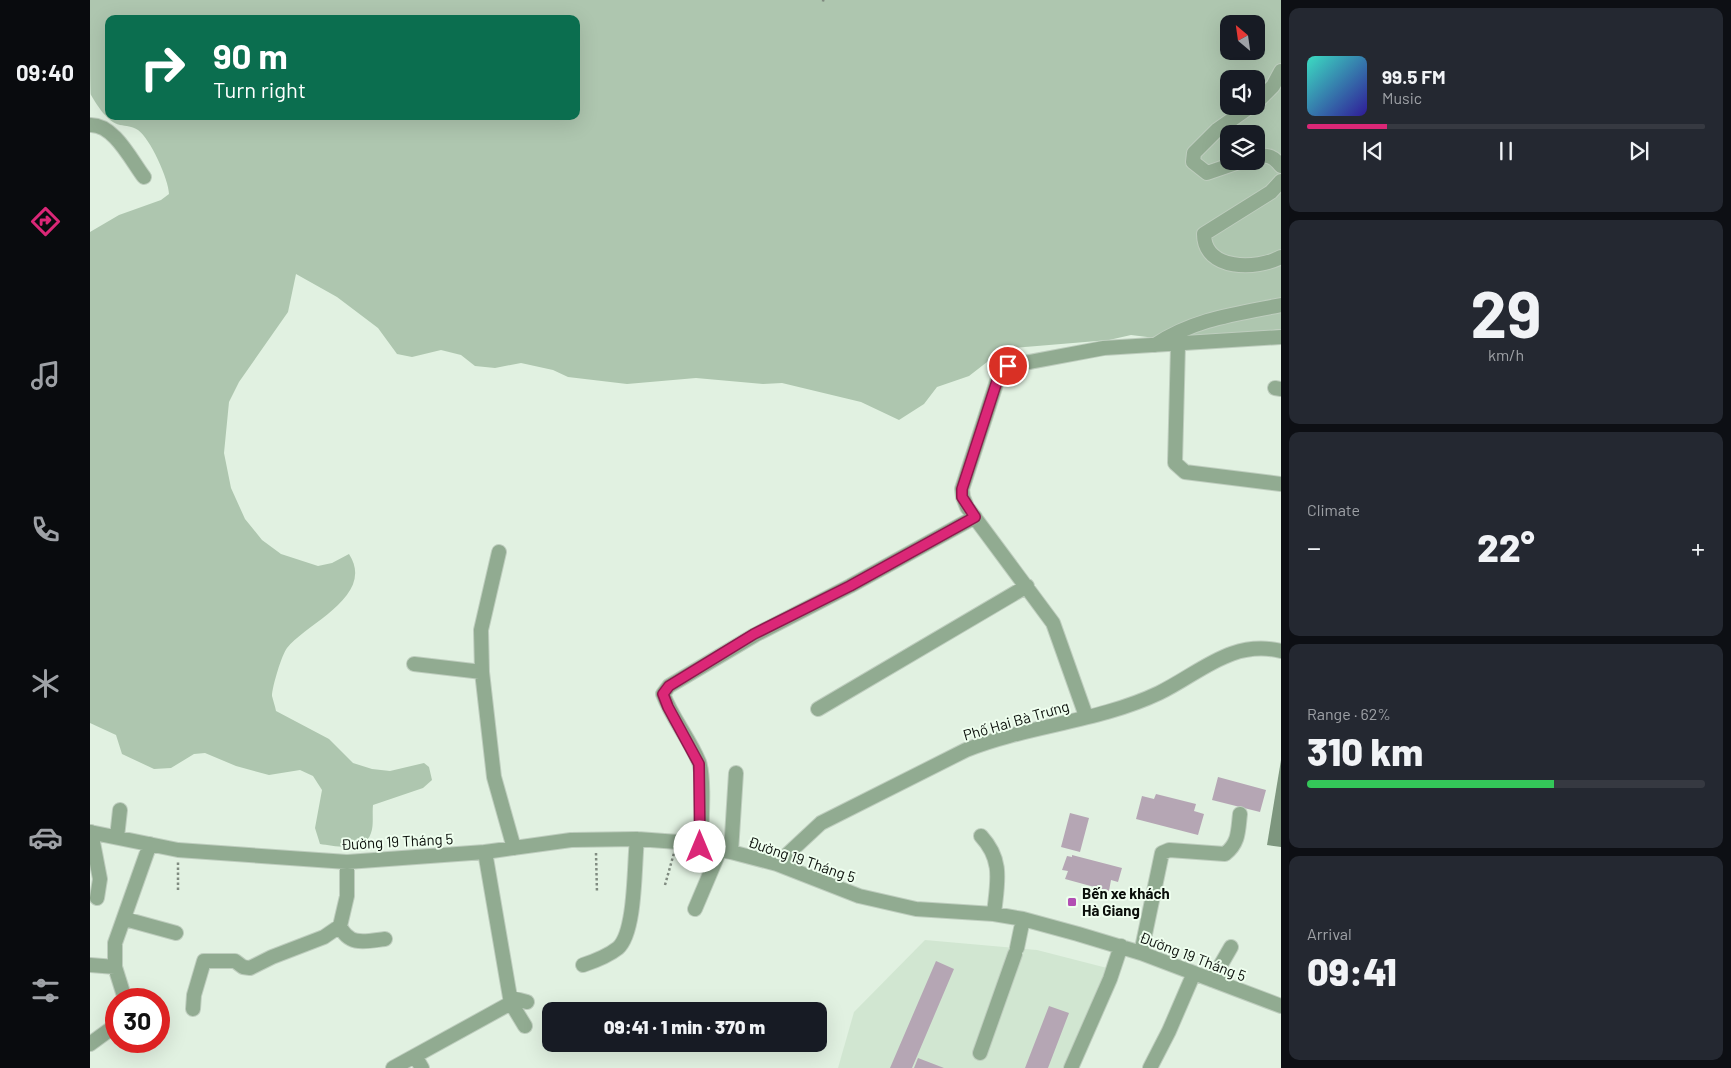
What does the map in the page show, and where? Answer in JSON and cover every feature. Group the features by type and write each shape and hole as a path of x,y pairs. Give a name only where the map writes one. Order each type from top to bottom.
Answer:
{"street":[{"path":"1265,94 1273,86 1281,71"},
{"path":"1224,125 1238,115"},
{"path":"90,125 96,125 109,131 144,177"},
{"path":"1220,128 1194,153 1193,162 1207,173 1220,169"},
{"path":"1265,154 1275,158 1281,166"},
{"path":"1281,181 1271,192 1204,234 1204,242 1210,253 1218,261 1228,264 1274,261 1281,257"},
{"path":"1154,346 1176,331 1200,322 1281,305"},
{"path":"1086,716 1054,623 962,497 962,489 1000,372 1004,368 1104,348 1281,337"},
{"path":"1178,344 1175,463 1185,472 1281,484"},
{"path":"700,847 701,772 691,747 668,707 663,694 669,686 754,634 850,586 975,517"},
{"path":"499,552 481,630 482,672 494,777 514,848"},
{"path":"818,709 1027,586"},
{"name":"Phố Hai Bà Trưng","path":"777,864 821,823 966,750 1086,716 1120,709 1158,694 1232,652 1253,648 1281,651"},
{"path":"414,664 482,672"},
{"path":"695,909 725,851 736,772"},
{"path":"117,838 120,810"},
{"path":"1141,953 1162,854 1169,850 1225,854 1234,847 1238,837 1240,814"},
{"path":"91,832 100,879 97,898"},
{"name":"Đường 19 Tháng 5","path":"91,832 178,850 347,862 484,852 596,839 678,842 777,864 859,896 916,909 994,914 1023,919 1121,946 1281,1006"},
{"path":"981,836 996,857 998,877 994,914"},
{"path":"583,965 604,957 619,947 627,932 632,909 637,839"},
{"path":"121,988 114,968 115,943 150,844"},
{"path":"484,852 511,1000 525,1026"},
{"path":"193,1009 194,995 204,961 235,961 243,967 250,968 272,957 324,937 340,926 347,896 347,862"},
{"path":"125,919 176,933"},
{"path":"980,1054 1016,951 1023,919"},
{"path":"340,926 347,938 354,942 385,939"},
{"path":"1071,1068 1110,979 1121,946"},
{"path":"1212,980 1231,947"},
{"path":"90,965 114,968"},
{"path":"1150,1068 1170,1031 1194,973"},
{"path":"393,1068 419,1062 511,1000 527,1002"},
{"path":"90,1044 105,1033"}],"path":[{"path":"596,839 597,893"},
{"path":"664,885 678,842"},
{"path":"178,850 178,890"}],"shaded area":[{"path":"90,0 1281,0 1281,329 1188,342 1131,335 1109,340 1013,348 1000,352 969,376 937,387 924,404 899,420 861,402 782,383 763,384 696,378 627,384 568,377 553,370 521,363 495,368 475,366 461,355 441,350 412,357 397,354 378,328 337,297 296,274 288,312 239,382 229,402 224,453 231,488 245,519 262,540 281,554 318,566 332,563 349,554 355,569 354,583 347,596 285,651 272,692 276,711 329,739 353,763 372,769 390,771 424,763 429,767 432,780 423,788 373,805 372,830 368,839 363,843 349,847 320,844 315,828 322,790 313,776 300,770 269,775 236,766 205,753 194,754 171,768 154,769 122,754 116,735 90,723 90,232 119,215 161,200 169,194 166,179 158,160 143,134 134,128 120,125 111,120 580,120 580,15 105,15 105,115 91,95"},
{"path":"1281,760 1281,847 1267,845"},
{"path":"925,940 1037,950 1107,968 1065,1068 838,1068 854,1012"}],"building":[{"path":"1218,777 1266,790 1260,812 1212,800"},
{"path":"1156,794 1196,804 1194,811 1204,814 1198,835 1136,819 1142,796 1154,799"},
{"path":"1070,813 1089,818 1080,852 1061,847"},
{"path":"1072,855 1122,868 1118,882 1111,880 1109,891 1065,879 1068,871 1062,870 1067,856 1072,857"},
{"path":"936,961 954,969 912,1068 890,1068"},
{"path":"1049,1006 1069,1013 1048,1068 1025,1068"},
{"path":"918,1058 944,1068 914,1068"}],"place":[{"name":"Bến xe khách Hà Giang","path":"1072,902"}],"route":[{"path":"700,847 701,772 691,747 668,707 663,694 669,686 696,668 754,634 850,586 975,517 962,497 962,489 1000,372 1008,366"}]}
